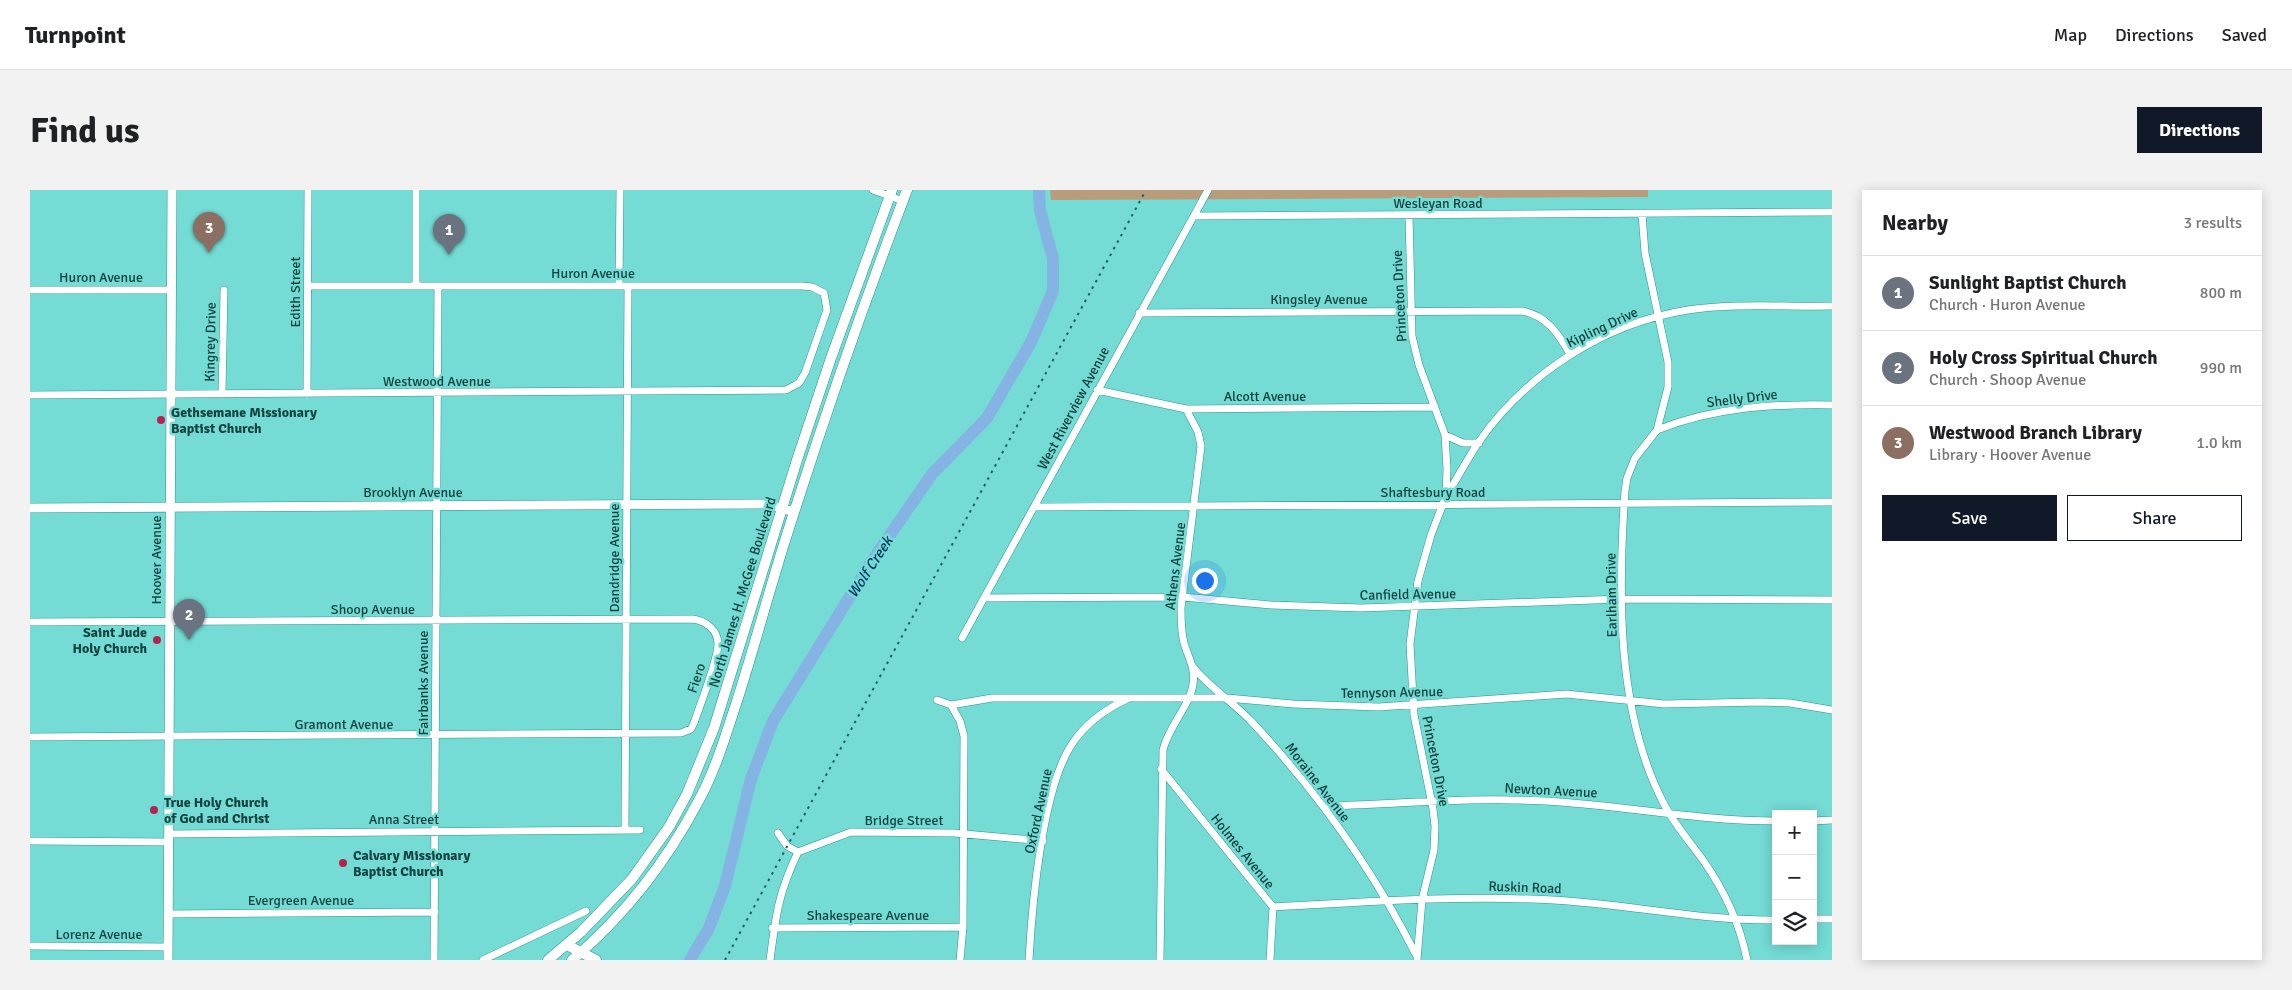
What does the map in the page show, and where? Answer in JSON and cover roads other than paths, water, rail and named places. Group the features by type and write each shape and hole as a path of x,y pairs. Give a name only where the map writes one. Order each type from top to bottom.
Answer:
{"main road":[{"name":"North James H. McGee Boulevard","path":"572,960 627,906 648,880 699,800 725,736 794,512 870,288 907,190"},
{"name":"North James H. McGee Boulevard","path":"548,960 567,945 632,879 654,850 684,802 714,728 831,358 890,193"},
{"path":"567,945 596,960"}],"street":[{"name":"Hoover Avenue","path":"168,960 172,190"},
{"name":"Edith Street","path":"307,394 308,190"},
{"path":"416,190 416,286"},
{"path":"619,286 620,190"},
{"path":"873,190 890,193 903,201"},
{"name":"West Riverview Avenue","path":"962,638 1208,190"},
{"name":"Wesleyan Road","path":"1195,216 1832,212"},
{"name":"Earlham Drive","path":"1642,214 1645,253 1669,372 1666,397 1657,430 1640,450 1631,466 1627,478 1624,503 1622,599 1631,700 1643,752 1652,778 1670,814 1716,881 1735,919 1747,960"},
{"name":"Princeton Drive","path":"1409,216 1409,311 1415,353 1445,434 1446,496 1424,558 1414,607 1410,653 1413,706 1432,801 1434,850 1422,900 1416,958"},
{"name":"Huron Avenue","path":"308,286 812,287 824,293 828,306 815,344"},
{"name":"Fairbanks Avenue","path":"434,960 438,286"},
{"name":"Dandridge Avenue","path":"625,830 628,286"},
{"name":"Huron Avenue","path":"30,290 172,290"},
{"name":"Kingrey Drive","path":"222,394 224,290"},
{"name":"Kipling Drive","path":"1446,496 1479,443 1517,398 1570,354 1620,329 1659,317 1709,308 1832,306"},
{"name":"Kingsley Avenue","path":"1140,313 1529,312 1552,326 1570,354"},
{"name":"Westwood Avenue","path":"30,395 437,394 786,390 799,383 803,378 815,344"},
{"name":"Alcott Avenue","path":"1098,390 1186,409 1435,407"},
{"name":"Shelly Drive","path":"1657,430 1694,417 1733,409 1770,405 1832,405"},
{"name":"Athens Avenue","path":"1160,960 1161,769 1166,739 1193,687 1194,667 1182,631 1183,597 1201,446 1198,432 1186,409"},
{"path":"1445,434 1463,443 1479,443"},
{"name":"Shaftesbury Road","path":"1034,507 1832,502"},
{"name":"Brooklyn Avenue","path":"30,508 767,504 794,512"},
{"name":"Canfield Avenue","path":"984,598 1183,597 1312,607 1414,607 1622,599 1832,600"},
{"name":"Shoop Avenue","path":"30,622 693,619 704,622 713,630"},
{"name":"Fiero","path":"688,731 694,723 717,650 717,638 713,630"},
{"name":"Moraine Avenue","path":"1194,667 1211,688 1227,698 1250,720 1324,806 1387,901 1416,958"},
{"name":"Tennyson Avenue","path":"951,705 992,698 1227,698 1352,707 1413,706 1547,694 1586,694 1680,705 1781,703 1832,710"},
{"name":"Oxford Avenue","path":"1029,960 1043,841 1058,774 1071,745 1093,721 1113,706 1130,698"},
{"path":"937,700 951,705 960,721 964,736 963,927 960,960"},
{"name":"Gramont Avenue","path":"30,737 435,736 681,733 688,731"},
{"name":"Holmes Avenue","path":"1161,769 1273,906 1270,960"},
{"name":"Newton Avenue","path":"1324,806 1364,806 1432,801 1544,801 1670,814 1772,821"},
{"path":"1817,821 1832,820"},
{"name":"Anna Street","path":"30,842 435,832 640,830"},
{"name":"Bridge Street","path":"798,852 832,841 848,832 964,834 1043,841"},
{"path":"770,960 772,928 781,891 798,852 787,846 778,833"},
{"name":"Ruskin Road","path":"1273,906 1422,900 1555,900 1735,919 1772,920"},
{"path":"483,960 586,911"},
{"name":"Evergreen Avenue","path":"169,914 434,912"},
{"path":"1817,919 1832,919"},
{"name":"Shakespeare Avenue","path":"772,928 963,927"},
{"name":"Lorenz Avenue","path":"30,946 168,947"}],"waterway":[{"name":"Wolf Creek","path":"690,960 709,928 725,886 751,779 773,721 870,564 932,474 987,418 1031,342 1053,291 1053,259 1040,210 1039,190"}],"railway":[{"path":"725,960 1146,190"}],"place":[{"name":"Westwood Branch Library","path":"209,253"},
{"name":"Sunlight Baptist Church","path":"449,255"},
{"name":"Gethsemane Missionary Baptist Church","path":"161,420"},
{"name":"Saint Jude Holy Church","path":"157,640"},
{"name":"Holy Cross Spiritual Church","path":"189,640"},
{"name":"True Holy Church of God and Christ","path":"154,810"},
{"name":"Calvary Missionary Baptist Church","path":"343,863"}]}
